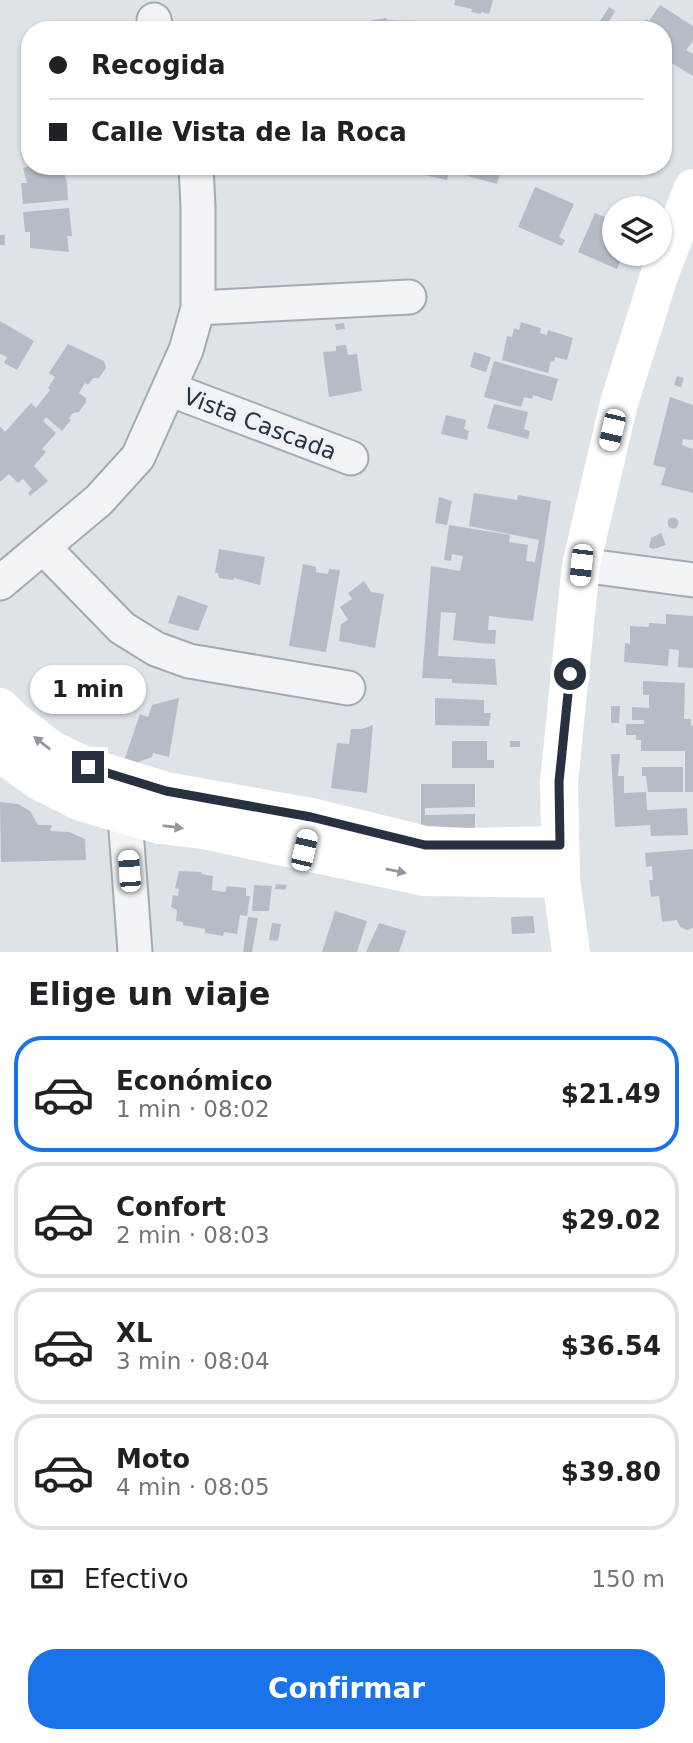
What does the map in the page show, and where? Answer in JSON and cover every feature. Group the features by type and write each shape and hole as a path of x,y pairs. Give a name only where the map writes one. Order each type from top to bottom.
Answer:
{"street":[{"path":"0,583 99,500 138,457 186,350 198,308 196,175"},
{"path":"571,952 561,862 559,782 581,565 619,403 660,273 693,188"},
{"path":"198,308 409,297"},
{"name":"Vista Cascada","path":"169,389 351,458"},
{"path":"44,548 122,628 156,649 189,661 348,688"},
{"path":"581,565 693,580"},
{"path":"0,707 52,750 88,767 159,825 203,830 307,834 424,877 561,862"},
{"path":"0,753 39,781 80,802 126,798"},
{"path":"126,798 135,952"}],"building":[{"path":"455,0 493,0 489,14 481,14 454,5"},
{"path":"660,5 693,26 693,41 686,50 693,54 693,76 672,63 672,21 649,21"},
{"path":"609,7 615,11 609,21 600,21"},
{"path":"387,18 418,21 372,21"},
{"path":"25,175 65,175 68,200 23,204 21,183 27,183"},
{"path":"424,175 448,175 447,180"},
{"path":"464,175 500,175 497,184"},
{"path":"535,187 574,204 559,237 565,240 562,246 518,227"},
{"path":"69,208 72,236 67,236 69,252 30,248 30,232 25,232 23,212"},
{"path":"595,213 602,216 602,262 578,252"},
{"path":"0,235 5,235 5,245 0,245"},
{"path":"0,321 34,341 17,370 4,363 7,357 0,354"},
{"path":"521,322 541,328 540,333 547,335 548,330 573,338 567,360 555,357 548,373 502,360 507,336 512,337 514,328 519,330"},
{"path":"344,323 345,329 336,330 335,324"},
{"path":"68,344 104,361 106,368 99,378 93,378 88,385 85,383 79,393 86,398 86,402 79,412 73,413 62,431 46,417 43,421 56,433 42,449 46,452 34,466 48,481 30,496 28,493 32,489 23,479 18,483 9,474 0,482 0,426 5,432 31,403 36,408 50,390 48,388 55,377 49,373"},
{"path":"346,345 348,355 357,354 362,391 329,397 323,352 336,351 336,346"},
{"path":"474,352 491,357 486,372 470,367"},
{"path":"494,361 558,379 552,401 533,395 532,399 524,397 521,407 484,397"},
{"path":"677,376 684,378 681,387 674,385"},
{"path":"670,397 693,405 693,440 683,439 682,445 693,449 693,493 661,485 666,468 653,465"},
{"path":"494,404 528,412 524,429 530,431 528,439 487,428"},
{"path":"446,415 466,420 464,429 469,431 467,440 441,434"},
{"path":"474,493 517,500 518,495 551,501 533,621 489,616 488,630 496,630 495,644 479,643 453,640 456,613 441,612 438,656 495,659 497,685 452,683 452,679 422,678 431,566 460,571 463,556 452,554 451,561 444,560 449,525 510,535 509,542 528,545 526,561 535,562 539,540 469,526"},
{"path":"439,497 452,501 447,525 435,523"},
{"path":"673,517 679,523 673,529 667,523"},
{"path":"661,533 666,545 653,549 649,547 651,538"},
{"path":"219,549 265,557 260,585 234,578 219,578 218,573 215,573"},
{"path":"303,564 316,567 316,572 328,574 329,569 340,570 326,652 289,646"},
{"path":"364,581 371,592 384,594 375,648 339,641 341,624 348,620 340,607 352,599 348,593"},
{"path":"178,595 208,606 198,631 168,623"},
{"path":"666,614 693,616 693,668 678,667 679,650 669,649 668,666 624,662 625,643 630,644 630,626 666,624"},
{"path":"643,681 685,683 684,719 691,719 691,726 693,725 693,792 685,792 685,751 641,751 641,740 636,740 636,735 626,735 626,724 644,724 644,720 632,720 632,707 649,708 649,695 643,695"},
{"path":"179,698 169,757 153,753 152,757 123,764 140,714 148,717 152,705"},
{"path":"435,698 484,700 484,713 491,713 489,726 435,725"},
{"path":"611,706 620,706 619,723 611,723"},
{"path":"373,725 367,793 331,788 337,743 349,744 351,729"},
{"path":"452,741 487,741 487,760 494,760 494,768 452,768"},
{"path":"510,741 520,741 520,747 510,747"},
{"path":"611,754 620,754 618,776 624,776 624,793 646,792 647,810 687,808 688,835 651,836 650,825 615,827"},
{"path":"642,767 683,767 683,792 648,792 646,776 642,776"},
{"path":"421,784 475,784 475,807 425,808 425,815 475,814 475,833 421,834"},
{"path":"0,802 18,804 30,811 38,825 52,825 50,831 69,832 85,839 86,860 1,862"},
{"path":"693,849 693,928 687,930 680,927 677,920 662,922 659,896 651,897 649,880 653,880 652,866 646,867 645,853"},
{"path":"179,871 202,872 201,874 213,876 212,890 225,892 227,886 246,888 246,896 250,896 247,916 240,915 237,934 224,932 223,936 205,933 205,929 176,921 177,910 171,907 173,895 178,896 179,889 175,888"},
{"path":"276,884 287,885 285,890 275,889"},
{"path":"254,885 272,886 269,911 252,911"},
{"path":"335,911 367,921 357,952 322,952"},
{"path":"533,916 535,933 512,934 511,917"},
{"path":"248,917 258,918 252,952 243,952"},
{"path":"272,923 281,924 278,941 269,940"},
{"path":"379,923 406,931 399,952 366,952"}],"route":[{"path":"88,767 166,791 311,817 425,845 560,845 559,782 570,674"}]}
